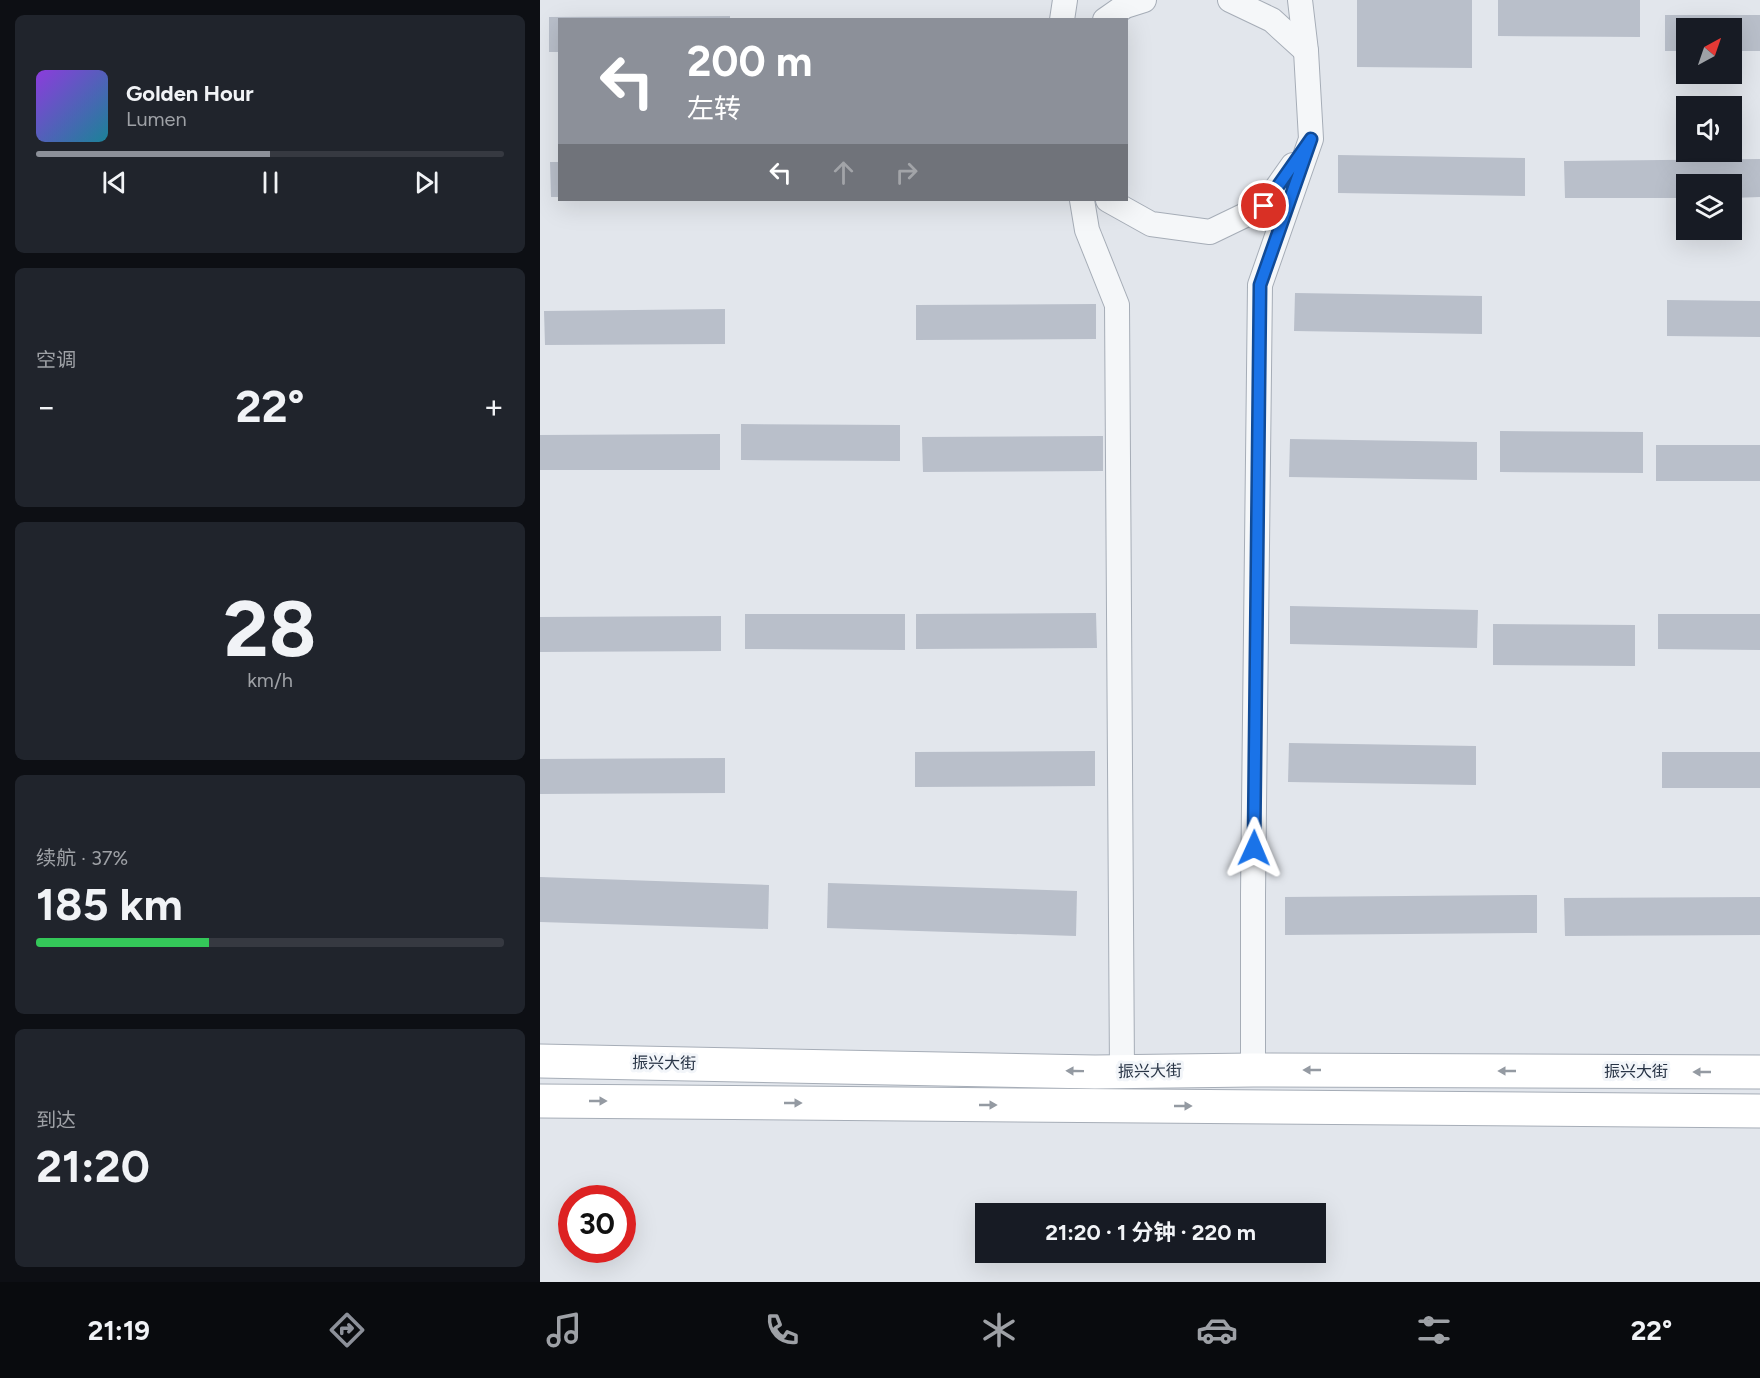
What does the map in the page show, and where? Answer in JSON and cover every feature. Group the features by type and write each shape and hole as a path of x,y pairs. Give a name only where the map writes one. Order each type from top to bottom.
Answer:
{"main road":[{"name":"振兴大街","path":"540,1061 1122,1072 1253,1070 1760,1072"},
{"name":"振兴大街","path":"540,1101 1760,1111"}],"street":[{"path":"1062,18 1065,0"},
{"path":"1108,18 1125,6 1144,0"},
{"path":"1230,0 1272,20 1306,51"},
{"path":"1253,1070 1260,285 1311,139 1306,51 1300,0"},
{"path":"1110,201 1150,224 1210,232 1264,206 1311,139"},
{"path":"1082,201 1087,230 1117,305 1122,1072"}],"building":[{"path":"1357,0 1472,0 1472,68 1357,67"},
{"path":"1498,0 1640,0 1640,37 1498,36"},
{"path":"1665,15 1760,15 1760,51 1742,51 1742,18 1676,18 1676,51 1665,51"},
{"path":"730,16 730,18 558,18 558,52 549,52 549,17"},
{"path":"1338,155 1525,158 1525,196 1338,193"},
{"path":"1742,159 1760,159 1760,197 1742,198 1742,174 1676,174 1676,198 1565,198 1564,161 1742,162"},
{"path":"550,162 558,162 558,197 551,197"},
{"path":"1295,293 1482,296 1482,334 1294,331"},
{"path":"1667,300 1760,301 1760,337 1667,336"},
{"path":"1096,304 1096,339 916,340 916,305"},
{"path":"725,309 725,344 545,345 544,311"},
{"path":"741,424 900,425 900,461 741,460"},
{"path":"1500,431 1643,432 1643,473 1500,472"},
{"path":"720,434 720,470 540,470 540,435"},
{"path":"1103,436 1103,471 923,472 922,437"},
{"path":"1290,439 1477,442 1477,480 1289,477"},
{"path":"1656,445 1760,445 1760,481 1656,481"},
{"path":"1290,606 1478,610 1477,648 1290,644"},
{"path":"1096,613 1097,648 916,649 916,614"},
{"path":"745,614 905,614 905,650 745,649"},
{"path":"1658,614 1760,614 1760,650 1658,649"},
{"path":"721,616 721,651 540,652 540,617"},
{"path":"1493,624 1635,625 1635,666 1493,665"},
{"path":"1289,743 1476,746 1476,785 1288,782"},
{"path":"1095,751 1095,786 915,787 915,752"},
{"path":"1662,752 1760,752 1760,788 1662,788"},
{"path":"725,758 725,793 540,794 540,759"},
{"path":"540,877 769,885 768,929 540,922"},
{"path":"828,883 1077,891 1076,936 827,928"},
{"path":"1537,895 1537,933 1285,935 1285,897"},
{"path":"1760,897 1760,935 1565,936 1564,898"}],"route":[{"path":"1254,848 1260,285 1311,139 1264,206"}]}
